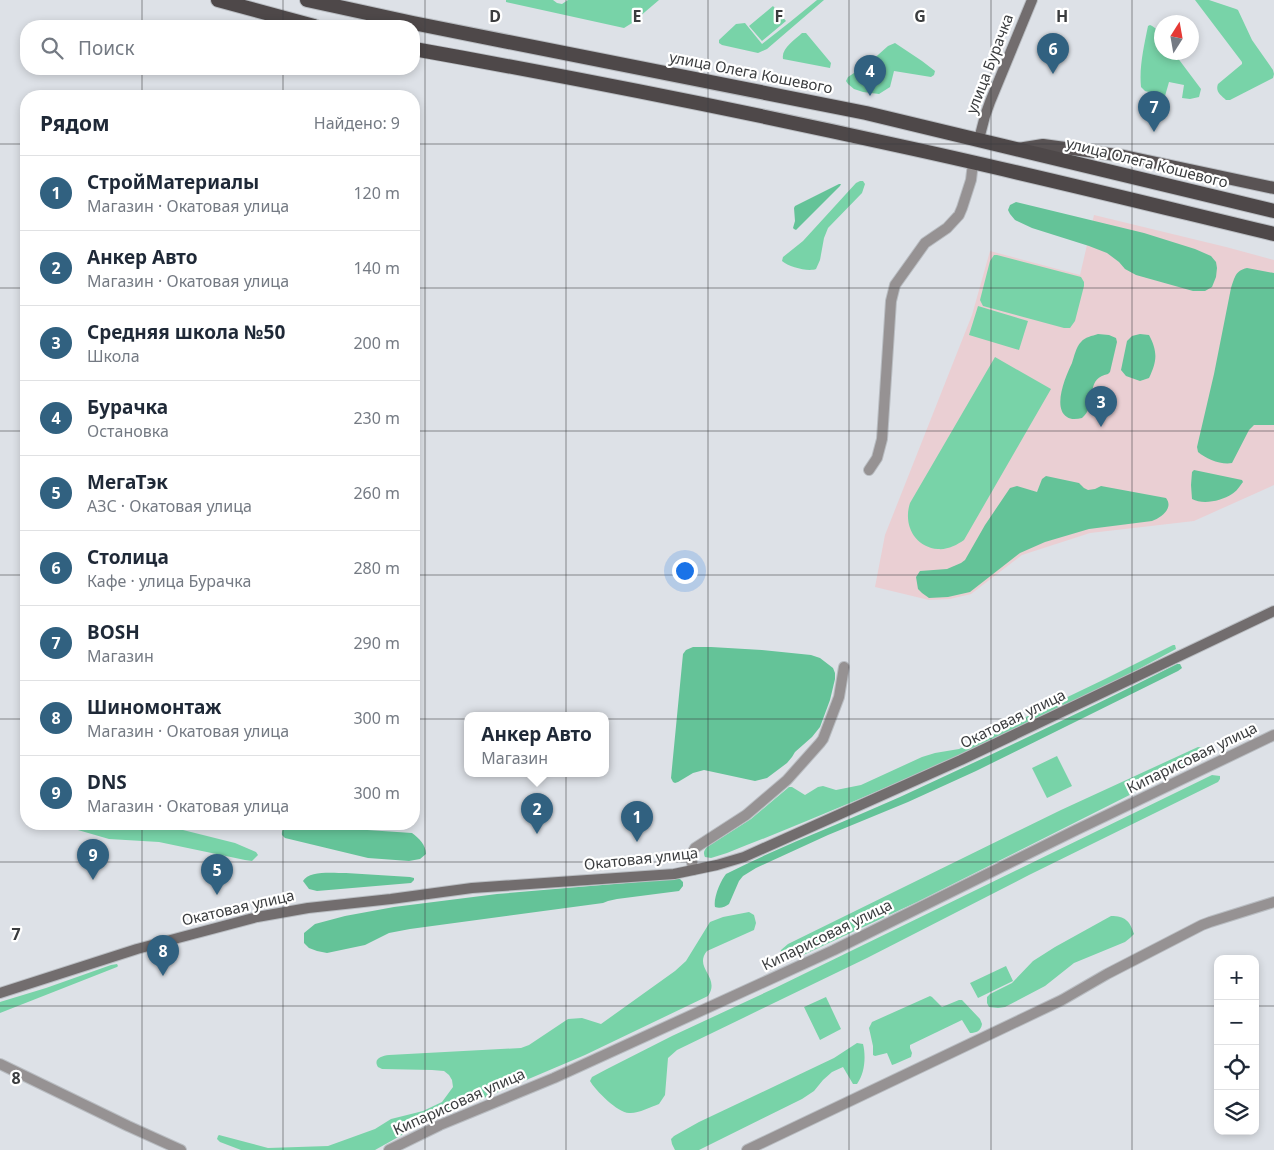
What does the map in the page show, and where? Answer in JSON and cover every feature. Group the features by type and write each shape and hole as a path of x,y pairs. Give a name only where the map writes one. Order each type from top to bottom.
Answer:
{"highway":[{"path":"218,0 292,20"},
{"name":"улица Олега Кошевого","path":"307,0 398,20"},
{"name":"улица Олега Кошевого","path":"420,25 866,113 1274,211"},
{"path":"420,50 735,110 900,146 1274,234"}],"main road":[{"name":"улица Бурачка","path":"979,139 990,102 1032,0"},
{"path":"1018,149 1043,145 1124,156 1274,188"},
{"name":"Окатовая улица","path":"0,993 137,949 257,917 308,908 472,888 674,874 718,865 744,857 970,756 1274,612"}],"street":[{"path":"869,470 877,458 882,439 892,301 895,285 925,243 947,228 959,215 971,180 973,163"},
{"path":"694,870 691,855 695,848 746,815 787,780 823,739 840,697 844,667"},
{"name":"Кипарисовая улица","path":"388,1150 440,1125 554,1078 834,950 1076,830 1274,735"},
{"path":"747,1150 1062,1000 1107,974 1210,922 1274,902"},
{"path":"0,1064 180,1150"}],"shaded area":[{"path":"1094,215 1274,260 1274,485 1194,521 1090,533 1022,555 971,594 950,599 929,600 875,587 885,535 972,315 990,251 1080,275"}],"green space":[{"path":"506,0 553,0 562,4 568,0 659,0 624,28 506,2"},
{"path":"817,0 824,0 767,49 758,53 719,43 719,40 736,24 745,23 762,44"},
{"path":"1195,0 1209,0 1238,10 1252,40 1273,70 1273,78 1230,100 1226,100 1220,95 1217,89 1218,84 1242,62"},
{"path":"773,6 786,21 762,41 749,26"},
{"path":"1148,26 1154,27 1154,60 1179,60 1201,89 1199,97 1182,98 1184,85 1169,82 1165,96 1145,91 1141,87 1142,56"},
{"path":"802,33 806,33 831,63 830,68 783,59 786,48"},
{"path":"895,43 935,71 934,75 931,77 894,71 890,87 879,94 863,92 854,89 848,84 846,81 848,77 869,63 888,46"},
{"path":"863,181 865,184 862,193 828,228 816,269 799,268 782,261 783,257 803,241 856,183"},
{"path":"841,184 840,186 796,230 793,228 795,206"},
{"path":"1016,202 1144,233 1195,249 1211,256 1216,262 1216,277 1212,287 1205,291 1193,291 1136,275 1125,269 1107,253 1032,228 1015,220 1008,210 1010,205"},
{"path":"994,255 1081,277 1084,286 1075,321 1070,328 983,306 980,300 990,261"},
{"path":"1247,268 1274,273 1274,425 1254,425 1249,430 1232,463 1223,463 1205,457 1198,452 1197,447 1231,288 1238,273"},
{"path":"978,306 1028,321 1019,350 969,335"},
{"path":"1098,334 1116,338 1117,342 1110,372 1101,376 1094,384 1085,415 1082,418 1070,419 1063,413 1061,406 1060,399 1064,383 1079,344 1083,340"},
{"path":"1140,334 1149,335 1154,347 1155,357 1154,366 1149,378 1140,381 1126,376 1121,370 1127,341 1132,336"},
{"path":"995,357 1051,389 964,540 945,549 930,547 923,544 912,533 908,519 910,503"},
{"path":"1194,470 1242,480 1243,482 1238,489 1223,499 1207,502 1196,501 1192,499 1191,485 1192,472"},
{"path":"1046,476 1079,483 1088,490 1101,486 1166,498 1168,502 1167,509 1159,518 1152,521 1089,529 1045,542 1020,553 970,592 948,597 929,598 918,589 916,577 920,571 947,569 965,560 985,525 1010,488 1017,486 1037,492 1042,479"},
{"path":"1175,645 1176,649 1116,681 959,755 867,796 727,853 711,858 705,857 704,852 707,847 751,819 789,787 805,795 823,786 836,790 861,785 922,757 959,749"},
{"path":"693,647 762,650 811,655 820,658 833,668 835,679 820,727 795,752 787,763 767,778 755,781 704,770 693,773 678,782 673,782 671,778 683,654 686,650"},
{"path":"1180,664 1182,668 1178,671 976,771 756,868 743,876 739,881 729,904 719,908 715,907 718,889 726,874 769,853 935,781"},
{"path":"1198,747 1204,748 1207,754 1205,757 917,902 801,956 787,959 782,957 781,950 788,944 1061,810"},
{"path":"1057,756 1072,786 1047,798 1032,768"},
{"path":"1212,775 1220,776 1218,782 1029,875 867,958 677,1050 668,1058 665,1095 659,1104 636,1112 624,1112 607,1100 590,1081 592,1077 672,1036 775,988"},
{"path":"78,830 183,830 235,843 256,852 258,855 252,861 159,842 109,839"},
{"path":"282,830 367,830 412,833 422,842 426,854 420,859 409,861 368,858 285,838 282,835"},
{"path":"346,873 410,877 414,878 414,880 411,883 317,891 309,889 303,881 306,877 316,874"},
{"path":"680,879 683,882 683,886 679,891 410,929 389,933 365,945 327,953 309,948 304,943 304,933 315,924 345,916 394,907 497,894"},
{"path":"749,912 754,915 756,923 754,930 707,951 704,957 703,963 711,983 708,996 585,1055 418,1126 375,1150 241,1150 217,1139 219,1135 268,1148 328,1146 375,1129 391,1119 423,1111 442,1102 453,1087 449,1075 444,1071 382,1069 378,1067 376,1062 379,1058 389,1055 521,1048 529,1045 568,1019 582,1018 601,1024 686,961 710,922 723,917"},
{"path":"1111,916 1123,918 1131,926 1134,934 1125,942 1074,963 1045,986 1005,1007 989,1007 987,997 1012,983 1033,961"},
{"path":"117,964 117,967 0,1013 0,1002"},
{"path":"1006,966 1013,981 978,998 970,983"},
{"path":"930,996 942,1007 962,1000 980,1019 981,1028 976,1032 970,1033 962,1020 910,1045 911,1057 892,1065 887,1053 873,1055 869,1028 872,1022"},
{"path":"826,997 841,1029 820,1040 804,1007"},
{"path":"857,1043 863,1044 865,1059 862,1075 857,1084 853,1084 843,1067 832,1072 814,1091 802,1099 699,1150 675,1150 671,1139 674,1136 699,1122 834,1058"}],"place":[{"name":"Столица","path":"1053,74"},
{"name":"Бурачка","path":"870,96"},
{"name":"BOSH","path":"1154,132"},
{"name":"Средняя школа №50","path":"1101,427"},
{"name":"Анкер Авто","path":"537,834"},
{"name":"СтройМатериалы","path":"637,842"},
{"name":"DNS","path":"93,880"},
{"name":"МегаТэк","path":"217,895"},
{"name":"Шиномонтаж","path":"163,976"}]}
